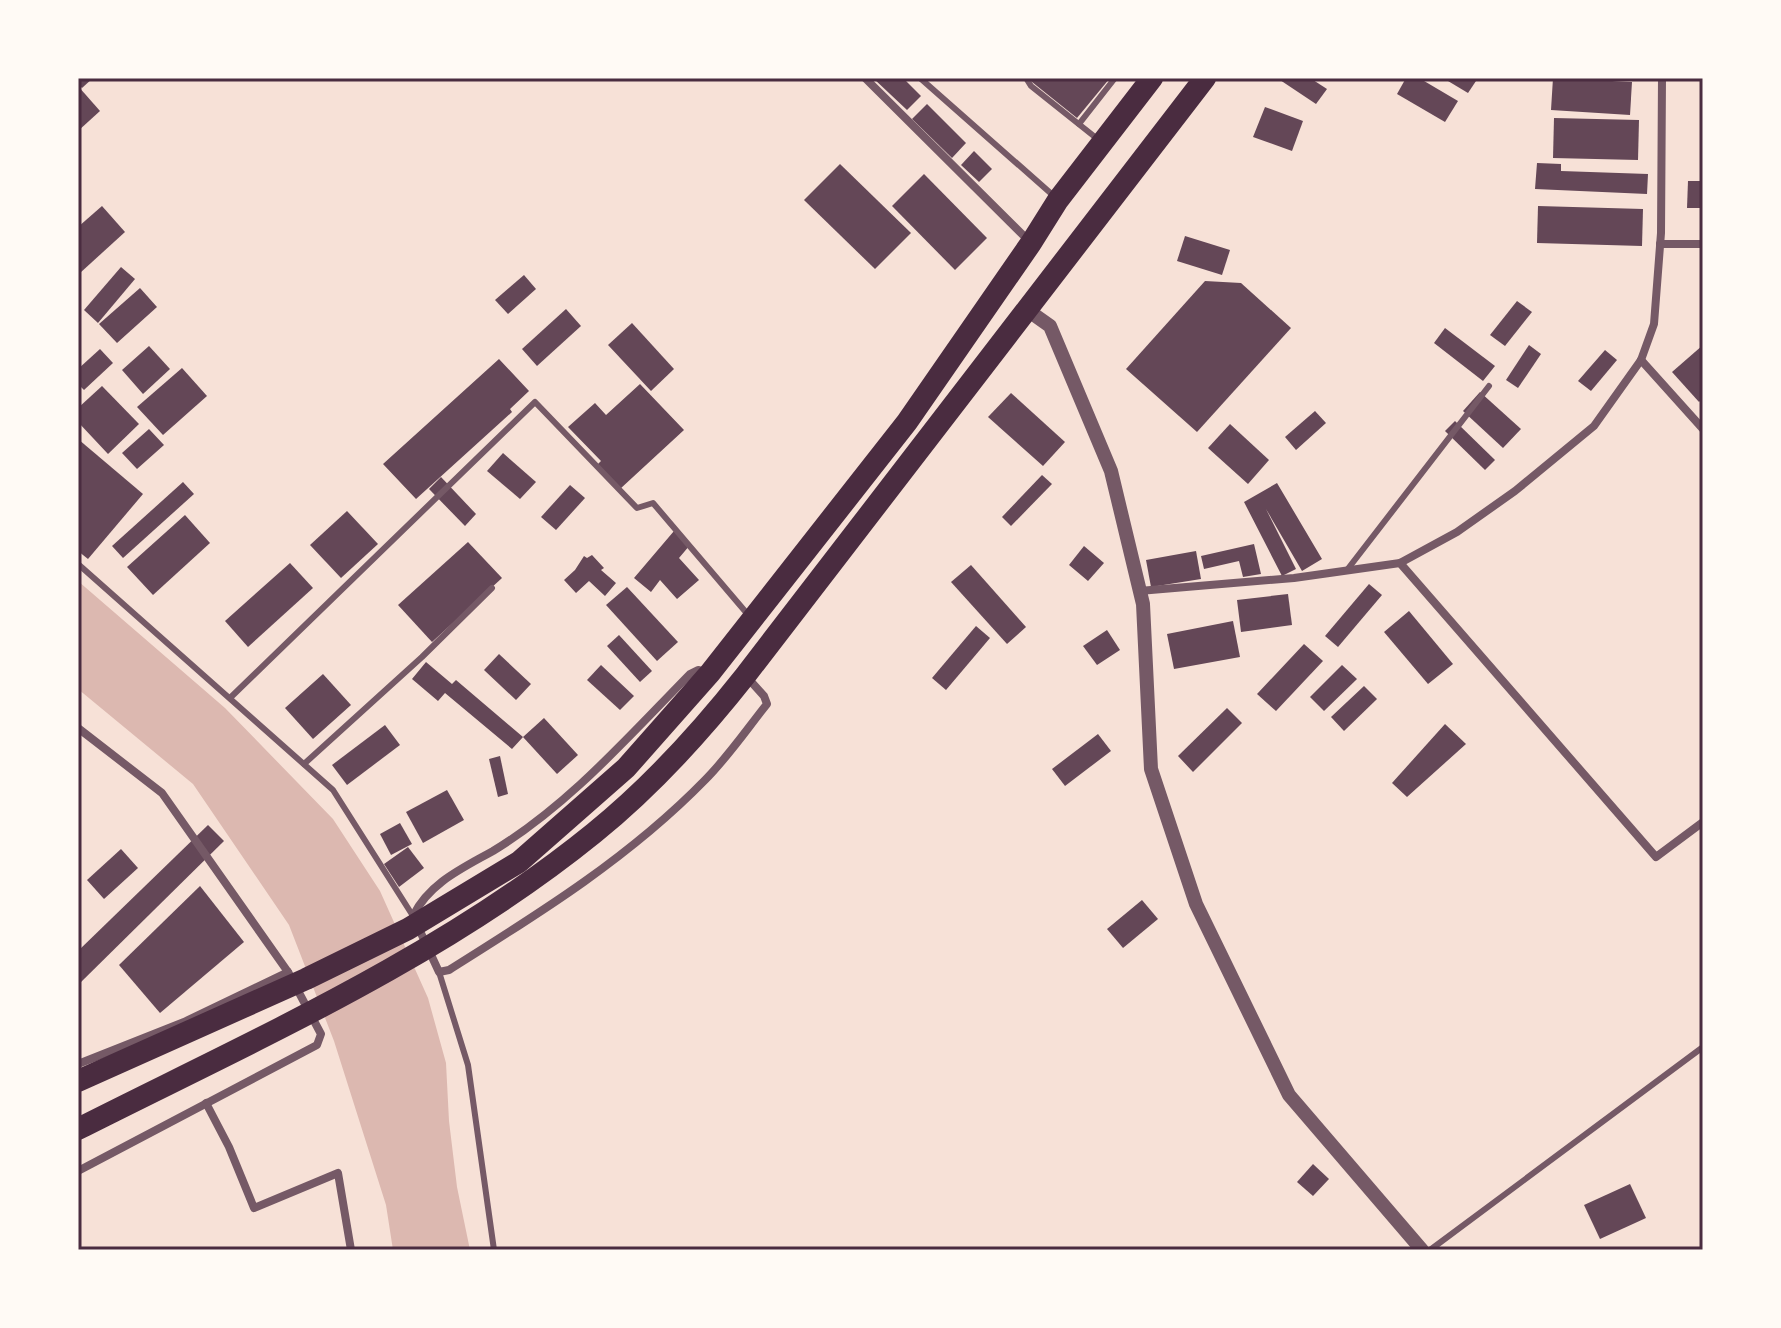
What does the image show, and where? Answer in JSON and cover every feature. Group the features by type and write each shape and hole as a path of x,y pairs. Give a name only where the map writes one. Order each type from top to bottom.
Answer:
{"highway":[{"path":"78,1081 306,979 408,929 519,862 626,768 710,673 907,422 1058,200 1152,78"},
{"path":"78,1129 417,954 494,905 593,833 643,789 697,735 745,676 1205,78"}],"street":[{"path":"865,78 1031,243"},
{"path":"1138,591 1400,563 1457,532 1515,491 1594,426 1641,360 1654,324 1660,244 1662,78"},
{"path":"1660,244 1703,244"},
{"path":"1026,309 1050,326 1111,471 1143,604 1151,769 1196,904 1289,1095 1422,1250"},
{"path":"1641,360 1703,429"},
{"path":"1400,563 1656,857 1703,822"},
{"path":"710,673 698,670 690,674 578,786 515,838 438,884 419,903 413,916 439,972 449,970 553,905 643,839 708,778 767,704 764,696 745,676"},
{"path":"78,728 162,793 288,972 321,1034 317,1045 78,1171"},
{"path":"78,1064 184,1022 288,972"},
{"path":"206,1103 229,1147 254,1208 338,1173 351,1250"}],"lane":[{"path":"920,78 1058,200"},
{"path":"1026,78 1031,86 1102,143"},
{"path":"1079,124 1115,78"},
{"path":"1347,570 1489,386"},
{"path":"230,698 535,402 637,508 653,503 752,620"},
{"path":"78,564 333,790 413,916"},
{"path":"304,764 422,657 492,588"},
{"path":"439,972 468,1065 494,1250"},
{"path":"1430,1250 1703,1047"}],"shaded area":[{"path":"78,581 225,708 333,819 380,891 428,998 446,1063 457,1187 470,1250 393,1250 386,1205 334,1041 289,925 193,784 78,689"}],"building":[{"path":"78,78 93,78 82,88"},
{"path":"873,78 903,78 921,96 907,110"},
{"path":"1027,78 1110,78 1077,118"},
{"path":"1277,78 1310,78 1327,89 1316,104"},
{"path":"1406,78 1419,78 1458,101 1445,122 1397,94"},
{"path":"1443,78 1478,78 1468,93"},
{"path":"1553,78 1632,82 1630,115 1551,110"},
{"path":"78,86 100,111 78,131"},
{"path":"927,104 966,143 952,158 912,119"},
{"path":"1265,107 1303,121 1292,151 1253,137"},
{"path":"1554,118 1639,120 1638,160 1553,158"},
{"path":"974,151 992,169 979,182 961,165"},
{"path":"1537,163 1561,164 1561,171 1648,174 1647,194 1535,189"},
{"path":"840,164 911,233 875,269 804,200"},
{"path":"924,174 987,238 955,270 892,206"},
{"path":"1688,181 1703,181 1703,208 1687,208"},
{"path":"102,206 125,232 80,273 78,227"},
{"path":"1538,206 1643,209 1642,246 1537,243"},
{"path":"1185,236 1230,250 1222,275 1177,261"},
{"path":"121,267 135,279 98,323 84,310"},
{"path":"524,275 536,289 508,314 495,300"},
{"path":"1205,281 1241,283 1291,328 1197,432 1126,369"},
{"path":"140,288 157,307 117,343 99,324"},
{"path":"1517,301 1532,312 1505,346 1490,335"},
{"path":"566,309 581,326 537,366 522,349"},
{"path":"632,323 674,369 651,391 608,345"},
{"path":"1445,328 1495,366 1483,381 1434,343"},
{"path":"1529,345 1541,354 1518,388 1506,380"},
{"path":"1703,345 1703,398 1699,402 1672,372"},
{"path":"149,346 170,369 143,394 122,370"},
{"path":"100,349 113,363 84,390 78,384 78,369"},
{"path":"1605,350 1617,360 1591,391 1578,381"},
{"path":"499,359 529,391 510,409 512,412 416,499 383,464"},
{"path":"182,368 207,396 163,435 137,407"},
{"path":"640,384 684,430 620,489 597,465 601,461 568,427 595,403 606,415"},
{"path":"102,386 139,424 108,454 78,422 78,408"},
{"path":"1480,392 1521,429 1503,448 1463,411"},
{"path":"1011,393 1065,442 1043,466 988,417"},
{"path":"1315,411 1326,423 1296,450 1285,437"},
{"path":"1455,421 1495,460 1485,470 1445,431"},
{"path":"1230,424 1269,460 1248,484 1208,448"},
{"path":"149,429 164,445 137,469 122,453"},
{"path":"78,439 143,494 88,559 78,551"},
{"path":"503,453 536,482 520,499 487,471"},
{"path":"1042,475 1052,484 1011,526 1002,517"},
{"path":"441,477 476,514 465,526 429,489"},
{"path":"183,482 194,494 123,558 112,546"},
{"path":"1277,483 1322,559 1302,571 1266,509 1296,569 1282,576 1244,502"},
{"path":"570,485 585,498 556,530 541,517"},
{"path":"347,511 378,544 341,578 310,545"},
{"path":"185,515 210,543 153,595 127,567"},
{"path":"674,531 690,545 679,558 699,580 677,599 660,580 651,592 634,578"},
{"path":"468,542 502,578 432,642 398,605"},
{"path":"1254,544 1261,574 1243,577 1239,561 1204,569 1201,556"},
{"path":"1084,546 1104,563 1088,581 1069,565"},
{"path":"1196,551 1201,579 1151,587 1146,560"},
{"path":"592,555 604,568 601,570 616,583 605,596 589,581 576,593 564,580 584,556"},
{"path":"290,563 313,588 248,647 225,621"},
{"path":"971,565 1026,627 1007,644 951,582"},
{"path":"1369,584 1382,595 1338,647 1325,636"},
{"path":"627,587 678,642 657,661 606,605"},
{"path":"1288,594 1292,625 1241,632 1237,600"},
{"path":"1409,611 1453,664 1428,684 1384,632"},
{"path":"1233,621 1240,657 1174,669 1167,634"},
{"path":"976,626 990,638 946,690 932,678"},
{"path":"1107,630 1120,650 1097,665 1083,646"},
{"path":"619,635 652,671 640,682 607,646"},
{"path":"1304,644 1323,661 1276,711 1257,694"},
{"path":"499,654 531,684 516,700 484,670"},
{"path":"426,662 452,684 456,680 523,737 512,749 445,693 438,701 412,679"},
{"path":"601,665 634,696 620,710 587,680"},
{"path":"1342,665 1357,679 1324,711 1310,697"},
{"path":"323,674 351,705 313,739 285,708"},
{"path":"1364,686 1377,699 1344,731 1331,717"},
{"path":"1227,708 1242,723 1193,772 1178,756"},
{"path":"544,718 578,755 557,774 523,737"},
{"path":"1445,724 1466,744 1407,797 1392,783"},
{"path":"385,725 400,745 347,785 332,765"},
{"path":"1098,734 1111,751 1065,786 1052,769"},
{"path":"500,756 508,794 498,797 489,759"},
{"path":"447,790 464,820 423,843 406,812"},
{"path":"400,823 412,844 391,855 380,834"},
{"path":"208,825 224,841 78,985 78,951"},
{"path":"408,847 424,868 399,887 384,864"},
{"path":"121,849 138,868 104,899 87,880"},
{"path":"200,886 244,942 160,1013 119,965"},
{"path":"1142,900 1158,919 1123,948 1107,929"},
{"path":"1313,1164 1329,1179 1313,1196 1297,1182"},
{"path":"1630,1184 1646,1218 1600,1239 1584,1205"}]}
